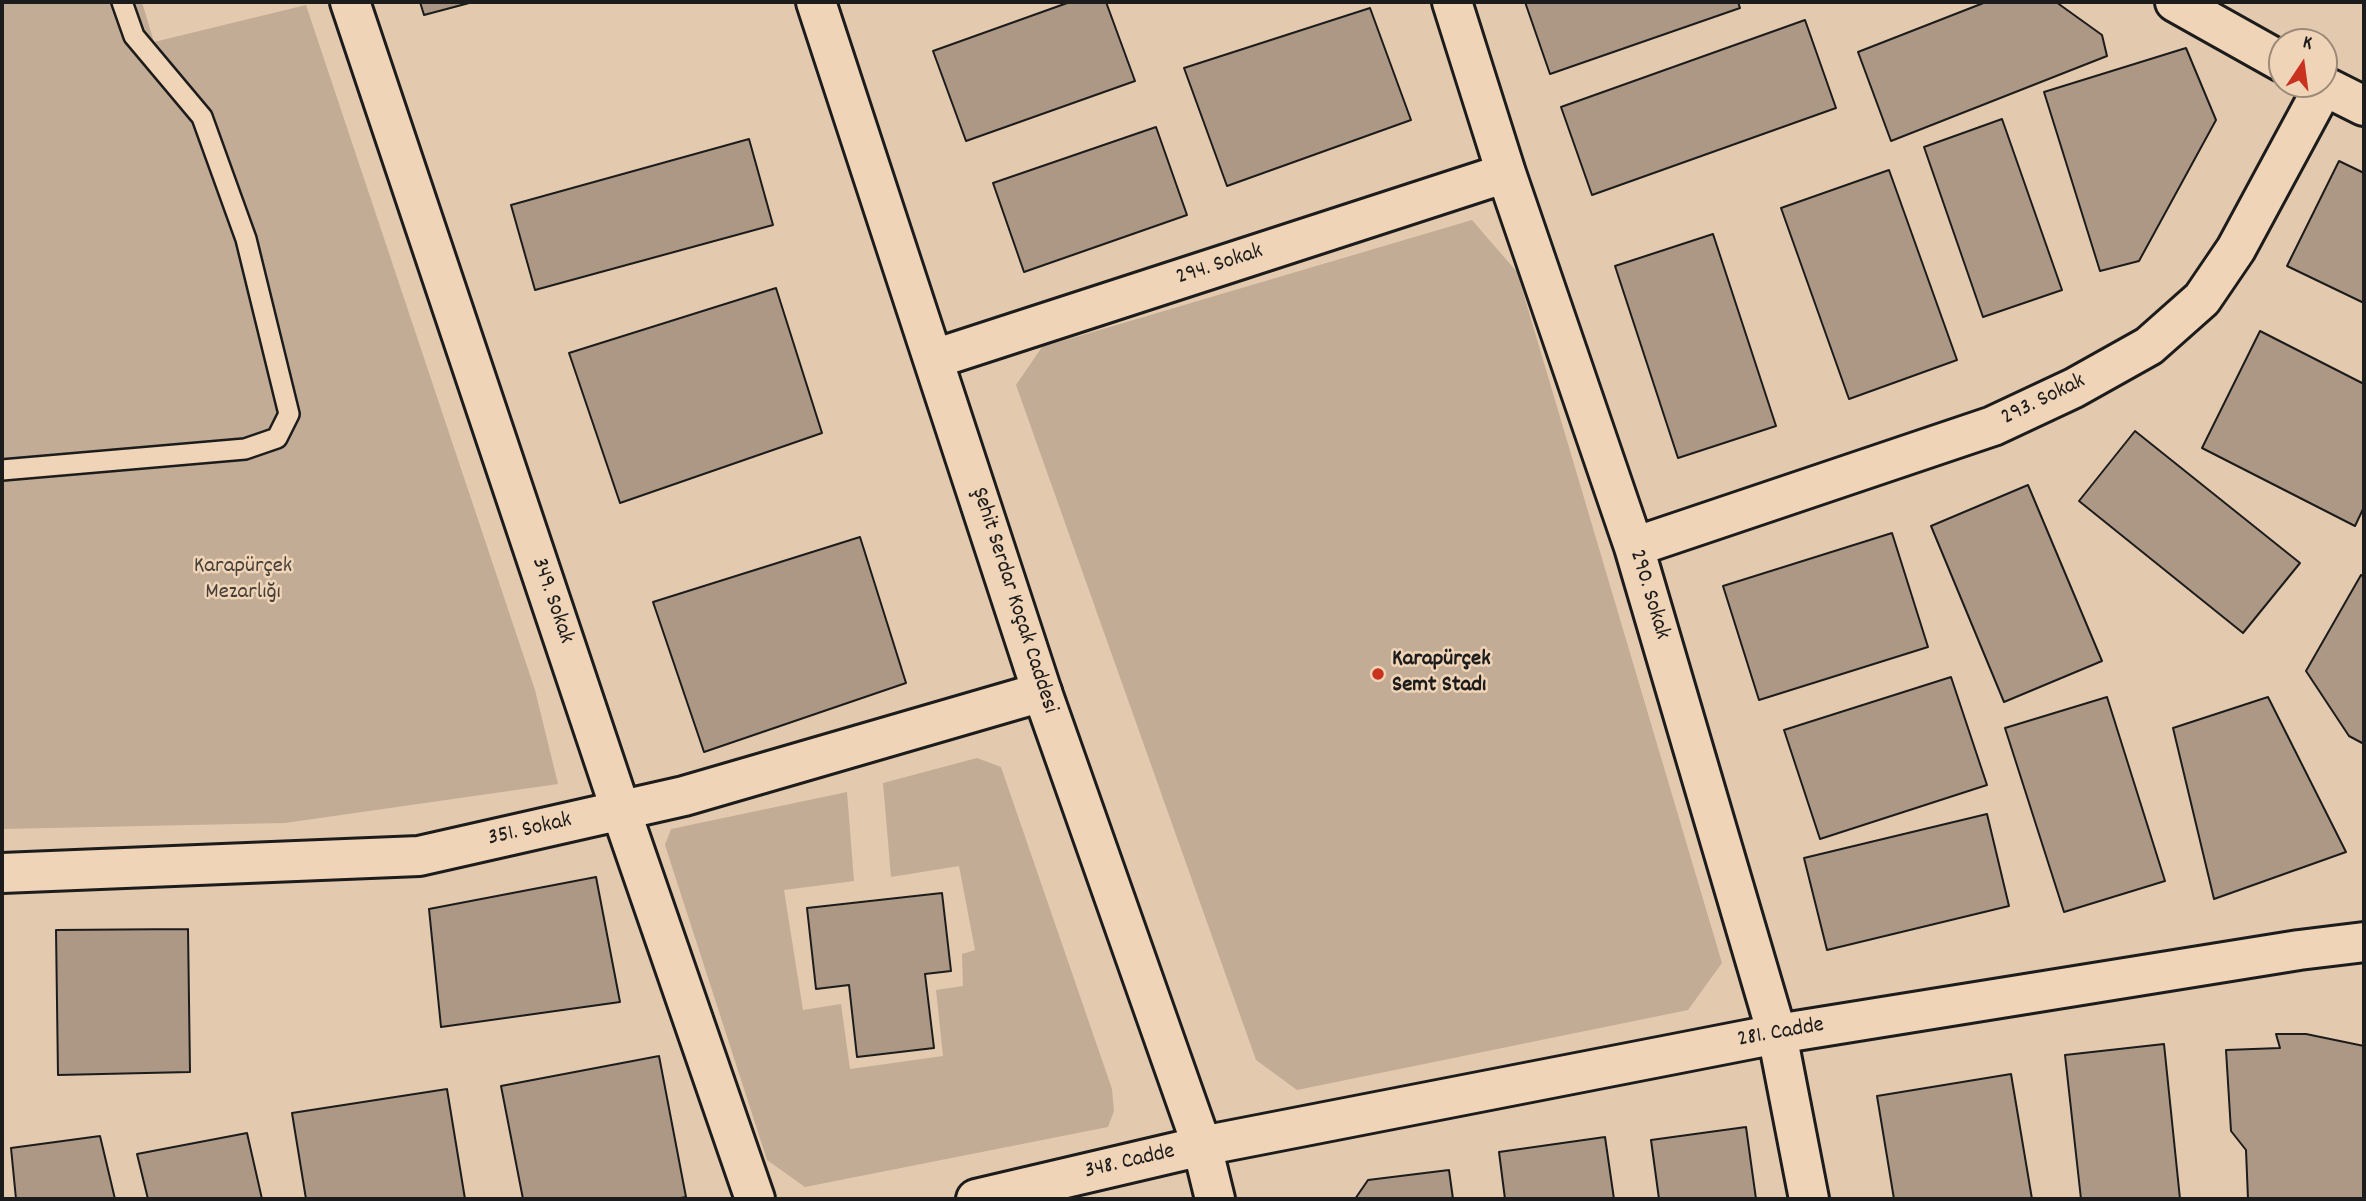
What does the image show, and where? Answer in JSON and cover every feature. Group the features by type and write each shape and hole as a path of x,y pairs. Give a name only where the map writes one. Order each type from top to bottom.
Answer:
{"street":[{"name":"349. Sokak","path":"350,2 621,811 755,1199"},
{"name":"Şehit Serdar Koçak Caddesi","path":"816,2 1042,692 1202,1146 1214,1199"},
{"name":"290. Sokak","path":"1452,2 1506,173 1634,547 1777,1034 1809,1199"},
{"path":"2175,2 2268,54"},
{"path":"2338,93 2364,106"},
{"name":"293. Sokak","path":"1634,547 1993,426 2074,388 2149,346 2202,299 2236,249 2315,98"},
{"name":"294. Sokak","path":"933,359 1506,173"},
{"name":"351. Sokak","path":"2,873 419,856 684,796 1042,692"},
{"name":"281. Cadde","path":"1202,1146 1777,1034 2358,935"},
{"name":"348. Cadde","path":"976,1199 1202,1146"}],"lane":[{"path":"2,470 245,449 276,438 289,414 246,240 202,117 134,36 122,2"}],"green space":[{"name":"Karapürçek Mezarlığı","path":"2,2 142,2 154,42 306,5 535,690 558,784 285,823 2,829"},
{"name":"Karapürçek Semt Stadı","path":"1472,220 1517,272 1722,963 1688,1010 1297,1090 1256,1060 1016,385 1042,347"},
{"path":"977,758 1001,767 1112,1089 1114,1111 1108,1127 805,1187 767,1160 665,845 671,829 847,792 854,881 784,890 803,1010 841,1004 850,1069 943,1056 936,990 963,986 962,954 975,950 959,866 891,877 883,783"}],"building":[{"path":"420,2 473,2 424,15"},
{"path":"1070,2 1106,2 1135,81 966,141 933,51"},
{"path":"1525,2 1738,2 1740,8 1550,74"},
{"path":"1986,2 2056,2 2102,35 2107,56 1891,141 1858,52"},
{"path":"1370,8 1411,120 1227,186 1184,68"},
{"path":"1805,20 1836,108 1592,195 1561,107"},
{"path":"2186,48 2216,120 2139,261 2100,271 2044,92"},
{"path":"2002,119 2062,290 1983,317 1924,147"},
{"path":"1156,127 1187,215 1024,272 993,183"},
{"path":"749,139 773,225 535,290 511,205"},
{"path":"2339,161 2364,173 2364,303 2287,266"},
{"path":"1889,170 1957,360 1849,399 1781,208"},
{"path":"1713,234 1776,426 1678,458 1615,266"},
{"path":"776,288 822,433 620,503 569,353"},
{"path":"2260,331 2364,384 2364,507 2355,526 2202,448"},
{"path":"2135,431 2300,563 2243,633 2079,501"},
{"path":"2028,485 2102,661 2004,702 1931,526"},
{"path":"1892,533 1928,647 1759,700 1723,586"},
{"path":"860,537 906,683 704,752 653,602"},
{"path":"2361,575 2364,577 2364,744 2349,736 2306,671"},
{"path":"1951,677 1987,785 1820,839 1784,730"},
{"path":"2107,697 2165,881 2064,912 2005,728"},
{"path":"2268,697 2346,852 2214,899 2173,728"},
{"path":"1987,814 2009,906 1827,950 1804,858"},
{"path":"596,877 620,1002 441,1027 429,909"},
{"path":"942,893 951,971 925,974 934,1048 857,1057 849,985 816,989 807,908"},
{"path":"188,929 190,1072 58,1075 56,930"},
{"path":"2276,1034 2306,1034 2364,1046 2364,1199 2248,1199 2246,1150 2231,1131 2226,1050 2280,1048"},
{"path":"2164,1044 2180,1199 2081,1199 2065,1055"},
{"path":"659,1056 686,1197 523,1199 501,1086"},
{"path":"2011,1074 2032,1199 1894,1199 1877,1096"},
{"path":"447,1089 465,1199 306,1199 292,1113"},
{"path":"1746,1127 1756,1199 1659,1199 1651,1140"},
{"path":"247,1133 262,1199 148,1199 137,1154"},
{"path":"100,1136 115,1199 16,1199 11,1148"},
{"path":"1605,1137 1614,1199 1505,1199 1499,1152"},
{"path":"1449,1170 1453,1199 1355,1199 1368,1180"}],"place":[{"name":"Karapürçek Semt Stadı","path":"1378,674"}]}
